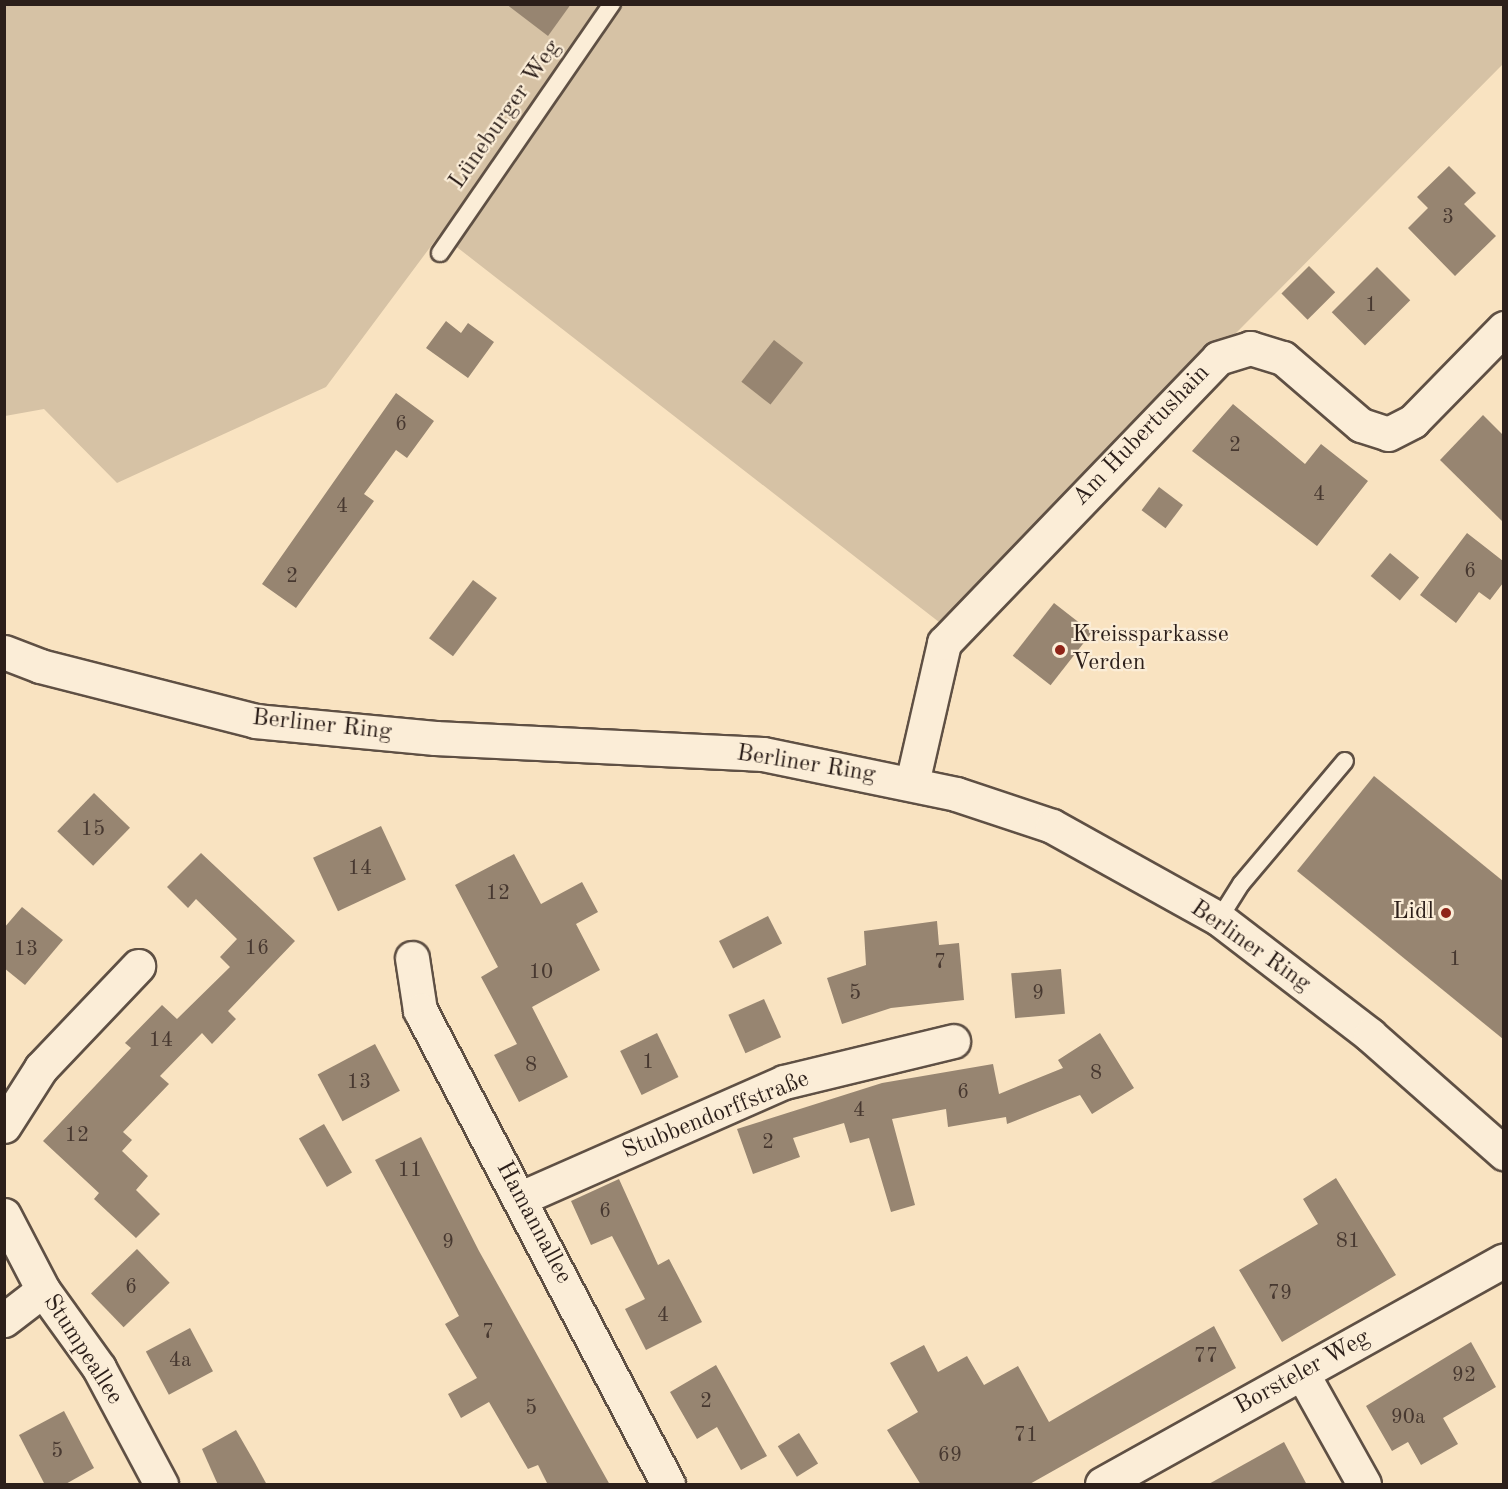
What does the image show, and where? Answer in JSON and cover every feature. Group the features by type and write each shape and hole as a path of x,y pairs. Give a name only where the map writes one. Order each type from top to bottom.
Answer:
{"street":[{"name":"Am Hubertushain","path":"912,783 944,643 1218,358 1250,348 1283,358 1360,425 1388,434 1413,421 1503,328"},
{"name":"Berliner Ring","path":"4,652 40,666 255,721 435,738 763,754 912,783 1052,826 1219,919 1370,1035 1503,1153"},
{"name":"Hamannallee","path":"412,958 420,1010 521,1198 669,1485"},
{"path":"4,1126 41,1068 138,966"},
{"name":"Stubbendorffstraße","path":"521,1198 784,1082 953,1041"},
{"name":"Stumpeallee","path":"4,1215 43,1290 99,1368 161,1485"},
{"name":"Borsteler Weg","path":"1102,1485 1503,1260"},
{"path":"4,1320 43,1290"},
{"path":"1302,1373 1364,1485"}],"lane":[{"name":"Lüneburger Weg","path":"440,253 612,4"},
{"path":"1219,919 1241,884 1345,760"}],"shaded area":[{"path":"1503,4 1504,63 1009,562 939,622 440,234 326,387 117,483 44,409 5,416 4,5"}],"building":[{"path":"506,4 571,4 548,36"},
{"path":"1449,166 1476,193 1464,204 1496,236 1455,276 1408,228 1428,208 1417,197"},
{"path":"1309,266 1335,292 1308,320 1281,294"},
{"path":"1377,267 1410,300 1365,345 1332,312"},
{"path":"446,321 461,333 468,323 494,342 468,378 426,348"},
{"path":"774,340 803,363 771,405 741,382"},
{"path":"396,393 434,421 407,458 396,450 364,494 374,501 296,608 262,584"},
{"path":"1233,404 1305,464 1321,444 1368,481 1317,546 1192,451"},
{"path":"1483,415 1503,435 1503,522 1440,460"},
{"path":"1159,487 1183,505 1166,528 1142,510"},
{"path":"1467,533 1503,561 1503,583 1490,600 1479,592 1456,623 1420,595"},
{"path":"1390,553 1419,577 1400,600 1371,576"},
{"path":"473,580 497,598 453,656 429,638"},
{"path":"1054,603 1092,633 1051,685 1013,656"},
{"path":"1374,776 1503,881 1503,1039 1297,871"},
{"path":"94,793 130,828 93,866 57,831"},
{"path":"381,826 406,879 338,911 313,858"},
{"path":"201,853 295,941 228,1011 236,1019 212,1044 202,1033 160,1076 169,1084 123,1132 132,1140 122,1151 148,1176 136,1190 160,1214 136,1238 94,1199 99,1193 43,1141 131,1048 125,1043 162,1005 177,1019 230,967 220,957 237,939 196,899 188,908 167,887"},
{"path":"514,854 541,904 582,882 598,912 576,924 600,970 532,1007 568,1077 519,1102 494,1055 517,1044 481,977 498,967 455,885"},
{"path":"22,907 63,940 25,985 4,968 4,928"},
{"path":"768,916 782,944 733,969 719,941"},
{"path":"937,921 939,945 959,943 964,1000 891,1008 842,1024 827,978 866,965 864,931"},
{"path":"1061,969 1065,1014 1015,1018 1011,973"},
{"path":"764,999 781,1037 745,1053 728,1015"},
{"path":"657,1033 678,1077 642,1095 620,1051"},
{"path":"1100,1033 1134,1088 1092,1114 1080,1095 1007,1124 1006,1117 948,1127 946,1109 892,1119 915,1205 891,1212 869,1138 850,1143 844,1123 793,1138 800,1157 753,1174 737,1129 882,1083 993,1064 999,1094 1063,1068 1058,1060"},
{"path":"375,1044 400,1091 342,1121 318,1075"},
{"path":"324,1124 352,1172 327,1187 299,1138"},
{"path":"421,1137 479,1251 610,1485 548,1485 538,1465 528,1469 489,1402 461,1418 448,1394 477,1378 445,1324 459,1316 375,1160"},
{"path":"1336,1178 1396,1275 1282,1342 1239,1270 1318,1224 1303,1199"},
{"path":"619,1179 658,1265 669,1259 702,1322 646,1350 625,1309 645,1299 612,1236 591,1245 571,1201"},
{"path":"137,1249 170,1283 124,1327 91,1293"},
{"path":"1214,1326 1236,1368 1028,1485 921,1485 887,1430 918,1412 890,1363 924,1345 938,1372 967,1356 984,1385 1018,1366 1049,1422"},
{"path":"190,1328 213,1371 169,1395 146,1351"},
{"path":"1471,1342 1496,1387 1443,1418 1458,1444 1421,1465 1408,1442 1392,1451 1366,1406"},
{"path":"716,1365 767,1456 741,1470 717,1427 697,1439 670,1392"},
{"path":"64,1411 94,1468 64,1485 45,1485 19,1435"},
{"path":"236,1430 267,1485 218,1485 202,1449"},
{"path":"799,1433 818,1464 797,1477 778,1446"},
{"path":"1284,1442 1307,1485 1207,1485"}],"place":[{"name":"Kreissparkasse Verden","path":"1060,650"},
{"name":"Lidl","path":"1446,913"}]}
